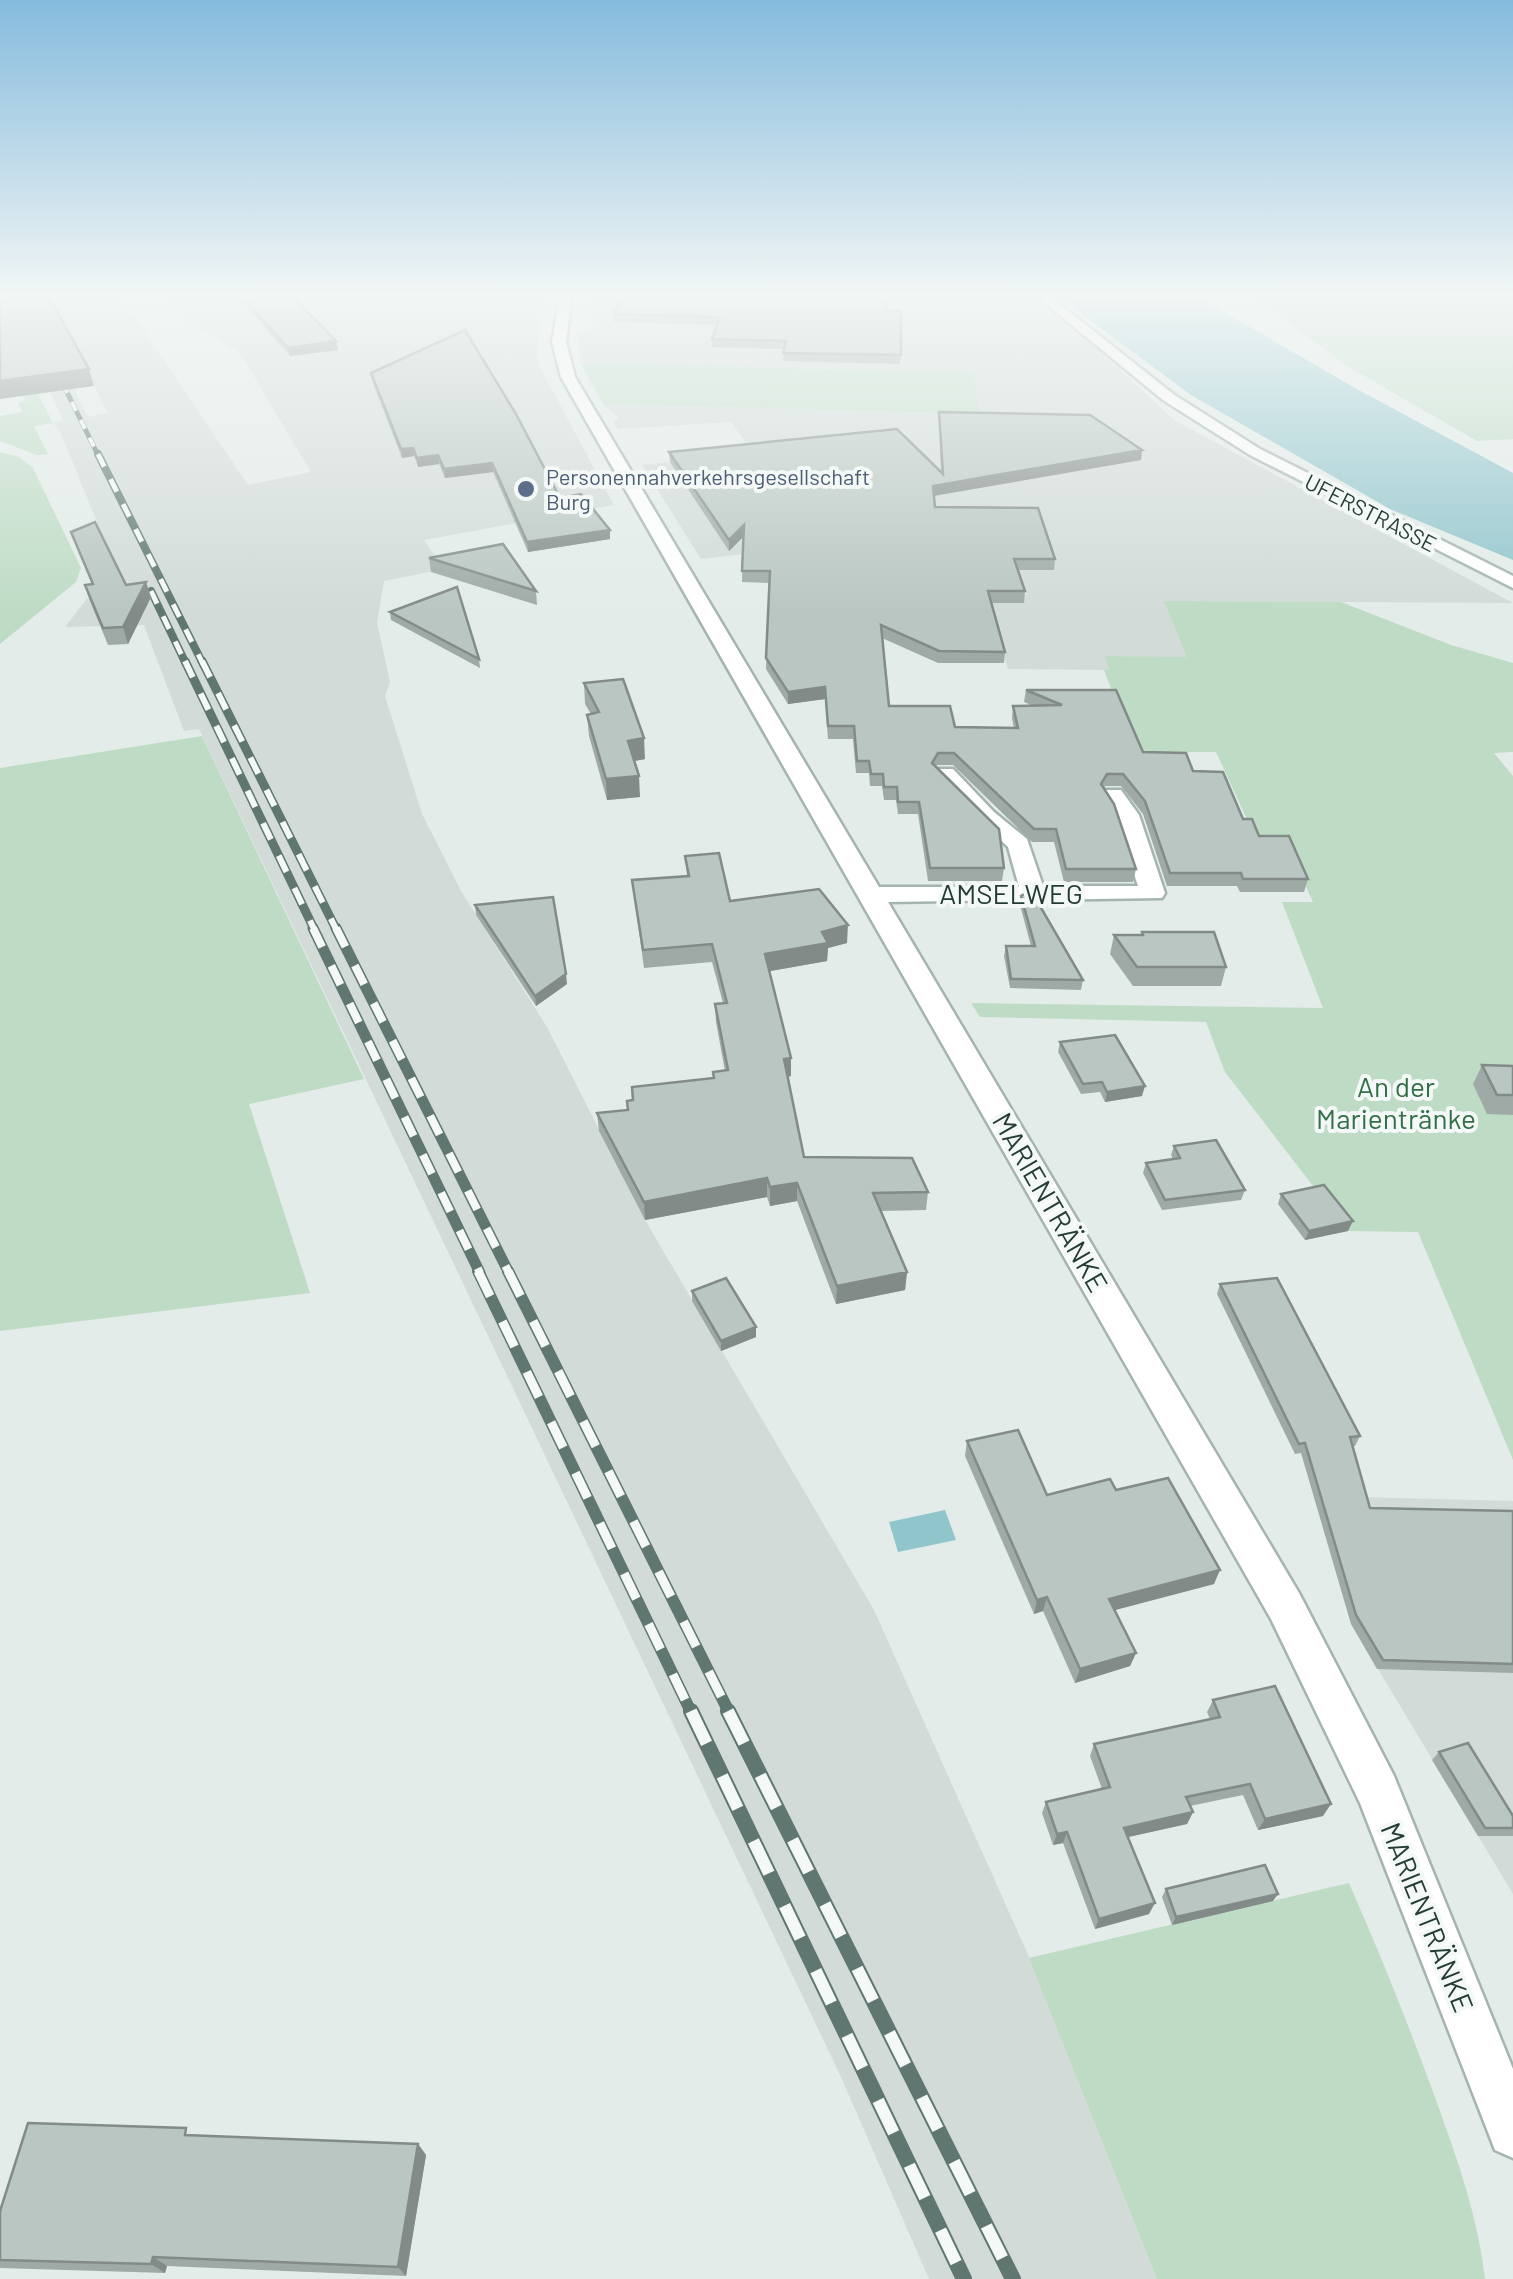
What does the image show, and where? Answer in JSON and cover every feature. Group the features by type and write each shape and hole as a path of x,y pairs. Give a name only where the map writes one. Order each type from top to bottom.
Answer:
{"street":[{"name":"MARIENTRÄNKE","path":"582,400 1316,1663 1378,1792 1513,2132"},
{"name":"UFERSTRASSE","path":"1173,400 1255,452 1513,582"},
{"path":"945,774 986,817 1019,844 1034,893"},
{"name":"AMSELWEG","path":"868,895 1153,893 1127,815 1113,795"}],"shaded area":[{"path":"54,400 80,400 88,417 108,413 102,400 191,400 248,485 311,472 268,400 558,400 614,505 424,540 444,569 384,581 377,623 390,682 385,696 422,814 461,891 547,1027 645,1220 874,1610 1029,1957 1157,2279 929,2279 841,2077 199,729 184,731 144,625 65,627 114,564 60,431 53,423 63,420"},
{"path":"977,400 1153,400 1174,420 1513,603 1165,601 1188,658 1106,656 1110,670 1008,669 987,603 1028,594 941,554 744,554 701,559 642,465 753,453 731,422 618,429 613,421 619,418 603,404 978,414"},
{"path":"1359,1497 1513,1501 1513,1894 1351,1624"}],"green space":[{"path":"41,400 53,423 34,426 48,454 37,455 0,441 0,416 22,412 18,403"},
{"path":"601,400 977,400 979,414 603,404"},
{"path":"1407,400 1513,400 1513,439 1477,441"},
{"path":"0,452 19,457 33,468 81,568 76,582 0,644"},
{"name":"An der Marientränke","path":"1164,601 1341,602 1451,645 1513,663 1513,752 1494,753 1513,776 1513,1460 1418,1232 1348,1231 1225,1072 1206,1022 980,1017 971,1003 1323,1008 1282,902 1313,902 1286,842 1257,841 1216,752 1135,752 1104,670 1109,669 1105,656 1187,657"},
{"path":"202,736 364,1079 249,1104 310,1293 0,1331 0,768"},
{"path":"1349,1883 1406,2020 1452,2146 1472,2211 1485,2279 1157,2279 1029,1958"}],"water":[{"path":"1200,400 1378,400 1513,473 1513,560 1390,509"},
{"path":"945,1510 956,1540 898,1552 889,1522"}],"building":[{"path":"382,400 508,400 560,498 581,494 610,530 527,542 492,463 444,469 438,455 417,458 413,448 401,449"},
{"path":"939,412 1090,415 1142,450 933,486 935,507 1038,508 1055,559 1014,559 1025,591 988,591 1005,652 939,651 881,625 889,706 950,706 955,727 1018,728 1013,706 1062,705 1026,690 1116,690 1143,752 1186,753 1193,771 1223,772 1243,819 1252,819 1259,836 1289,836 1308,879 1243,879 1241,873 1170,873 1145,801 1123,774 1107,774 1101,784 1114,804 1136,869 1066,869 1056,829 1034,829 954,753 938,753 932,763 999,829 1004,868 930,868 919,802 898,802 897,787 884,787 883,774 871,774 869,761 857,761 854,726 828,726 825,687 788,692 766,658 770,571 742,571 744,525 729,540 669,452 897,429 943,474"},
{"path":"95,522 126,585 146,582 123,627 103,628 85,585 93,584 71,532"},
{"path":"503,544 536,591 429,558"},
{"path":"457,587 479,659 390,612"},
{"path":"623,679 644,738 628,741 639,776 606,779 587,715 599,712 584,683"},
{"path":"719,853 730,901 819,889 848,925 822,932 828,943 765,954 791,1058 784,1059 804,1157 912,1158 928,1192 873,1193 907,1272 837,1286 797,1183 770,1187 767,1178 644,1202 597,1113 628,1110 627,1101 633,1100 632,1087 714,1078 713,1072 728,1070 715,1004 727,1003 712,944 643,950 632,880 689,876 685,856"},
{"path":"1033,894 1083,980 1011,979 1006,946 1035,946 1021,896"},
{"path":"553,897 566,974 535,996 475,905"},
{"path":"1142,932 1214,932 1226,967 1137,967 1114,935 1143,935"},
{"path":"1115,1035 1145,1086 1107,1092 1102,1082 1083,1084 1060,1042"},
{"path":"1482,1065 1513,1066 1513,1095 1497,1095"},
{"path":"1216,1140 1245,1190 1165,1200 1146,1163 1180,1158 1174,1146"},
{"path":"1324,1185 1353,1221 1309,1231 1281,1194"},
{"path":"726,1278 756,1327 721,1341 692,1291"},
{"path":"1277,1278 1360,1436 1350,1437 1370,1508 1513,1511 1513,1664 1383,1660 1356,1615 1305,1443 1299,1444 1220,1284"},
{"path":"1018,1430 1047,1495 1110,1479 1116,1490 1168,1478 1220,1570 1109,1599 1136,1653 1080,1669 1047,1597 1037,1600 967,1441"},
{"path":"1275,1686 1331,1804 1265,1819 1250,1784 1186,1797 1193,1812 1124,1828 1155,1903 1099,1919 1067,1832 1057,1834 1046,1802 1110,1787 1094,1744 1220,1717 1213,1700"},
{"path":"1468,1743 1513,1816 1513,1828 1485,1828 1439,1752"},
{"path":"1265,1865 1278,1894 1176,1917 1166,1889"},
{"path":"28,2123 186,2128 185,2135 418,2144 398,2267 153,2257 151,2264 0,2260 0,2211"}],"railway":[{"path":"71,400 99,457"},
{"path":"98,454 203,664"},
{"path":"151,591 186,664"},
{"path":"185,661 315,931"},
{"path":"202,661 337,931"},
{"path":"313,928 480,1273"},
{"path":"336,928 509,1273"},
{"path":"478,1271 692,1714"},
{"path":"508,1271 730,1714"},
{"path":"691,1711 964,2279"},
{"path":"728,1711 1013,2279"}],"place":[{"name":"Personennahverkehrsgesellschaft Burg","path":"526,489"}]}
